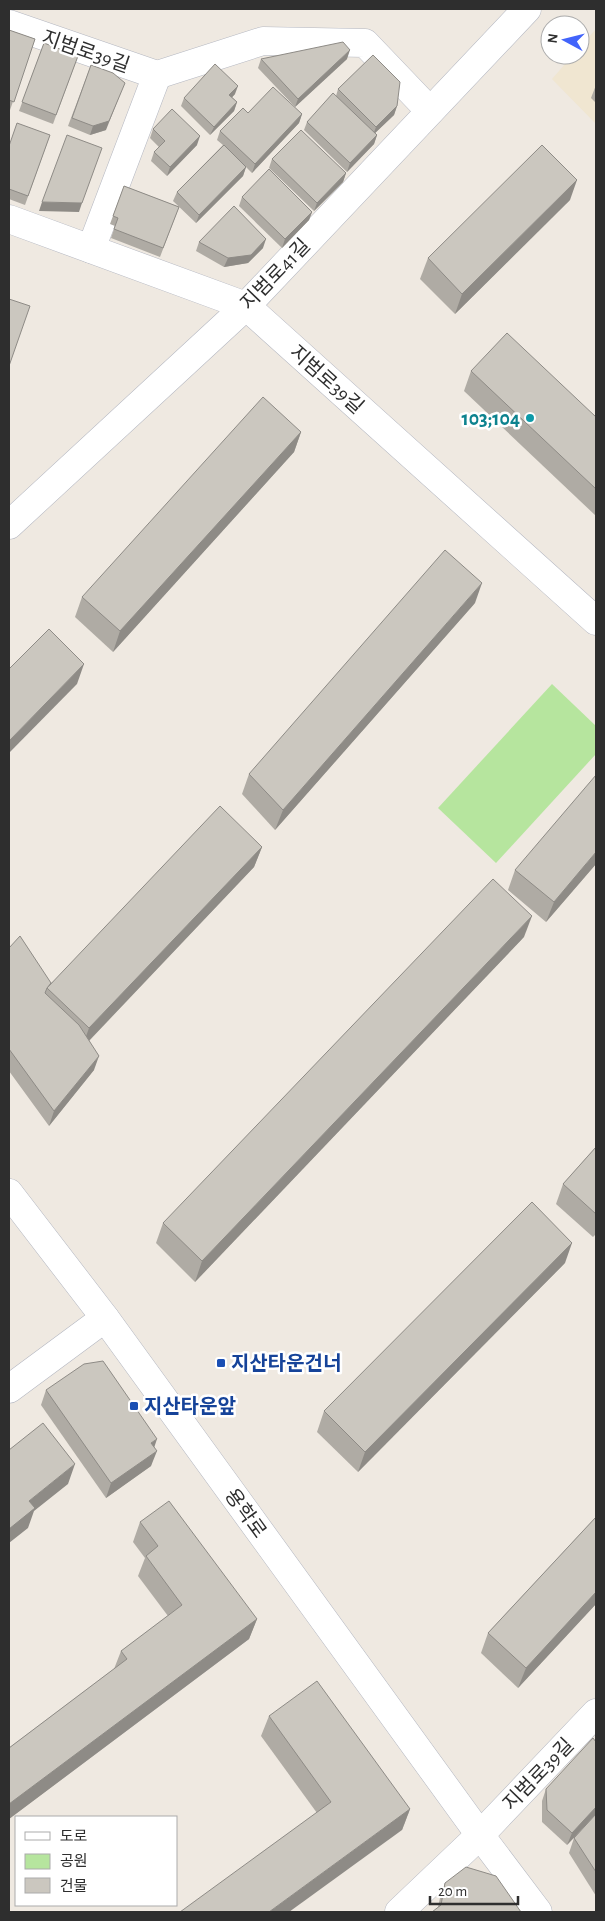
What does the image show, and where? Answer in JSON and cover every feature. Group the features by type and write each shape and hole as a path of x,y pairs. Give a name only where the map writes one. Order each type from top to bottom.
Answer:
{"street":[{"name":"지범로41길","path":"9,525 246,306 527,9"},
{"name":"지범로39길","path":"9,24 157,75 263,41 364,43 430,111"},
{"path":"91,249 157,75"},
{"name":"지범로39길","path":"9,219 246,306 596,621"},
{"name":"용학로","path":"9,1193 105,1318 480,1835 538,1912"},
{"path":"9,1389 105,1318"},
{"name":"지범로39길","path":"480,1835 596,1713"},
{"path":"399,1912 480,1835"}],"shaded area":[{"path":"596,29 596,124 552,79 564,65 590,65 590,36"}],"green space":[{"path":"552,684 596,726 596,754 496,863 438,808"}],"building":[{"path":"9,30 35,39 14,102 9,100"},
{"path":"343,42 350,50 298,99 261,59"},
{"path":"44,43 78,56 56,115 22,102"},
{"path":"373,55 400,82 397,106 376,127 338,89"},
{"path":"215,64 238,86 229,95 237,102 214,127 184,98"},
{"path":"91,65 113,73 125,83 109,121 93,126 72,118"},
{"path":"273,87 302,114 255,164 220,131 243,108 248,113"},
{"path":"333,93 377,135 350,163 307,122"},
{"path":"172,109 200,136 170,167 154,152 165,141 153,129"},
{"path":"17,123 50,135 28,196 9,189 9,146"},
{"path":"301,130 346,173 317,203 272,159"},
{"path":"67,135 102,148 82,203 42,202"},
{"path":"224,145 246,167 199,215 177,192"},
{"path":"542,145 577,180 462,294 428,258"},
{"path":"269,169 312,212 285,239 242,197"},
{"path":"124,186 179,207 163,248 114,229 118,218 113,216"},
{"path":"234,206 266,239 251,255 228,258 199,242"},
{"path":"9,299 30,306 9,366"},
{"path":"507,333 596,417 596,489 471,371"},
{"path":"263,397 301,432 120,631 82,597"},
{"path":"445,550 482,583 283,810 249,774"},
{"path":"49,629 84,664 9,741 9,669"},
{"path":"596,775 596,852 554,902 515,870"},
{"path":"220,806 262,847 89,1028 47,988"},
{"path":"493,879 532,916 202,1261 163,1223"},
{"path":"20,936 51,983 45,993 79,1025 99,1056 54,1111 9,1049 9,948"},
{"path":"596,1147 596,1214 563,1184"},
{"path":"532,1202 572,1243 365,1452 324,1411"},
{"path":"103,1361 157,1439 151,1443 157,1451 111,1483 46,1390 84,1364"},
{"path":"43,1423 75,1464 29,1501 35,1508 9,1529 9,1450"},
{"path":"169,1501 257,1619 9,1804 9,1748 127,1659 121,1651 182,1605 146,1556 158,1546 140,1522"},
{"path":"596,1517 596,1592 526,1668 488,1633"},
{"path":"317,1681 410,1809 269,1912 180,1912 331,1802 269,1716"},
{"path":"593,1738 596,1742 596,1807 572,1833 547,1810 546,1789"},
{"path":"596,1814 596,1872 574,1838"},
{"path":"466,1867 496,1876 521,1912 432,1912 441,1905 445,1883"}],"place":[{"name":"103;104","path":"530,418"},
{"name":"지산타운건너","path":"221,1363"},
{"name":"지산타운앞","path":"134,1406"}]}
